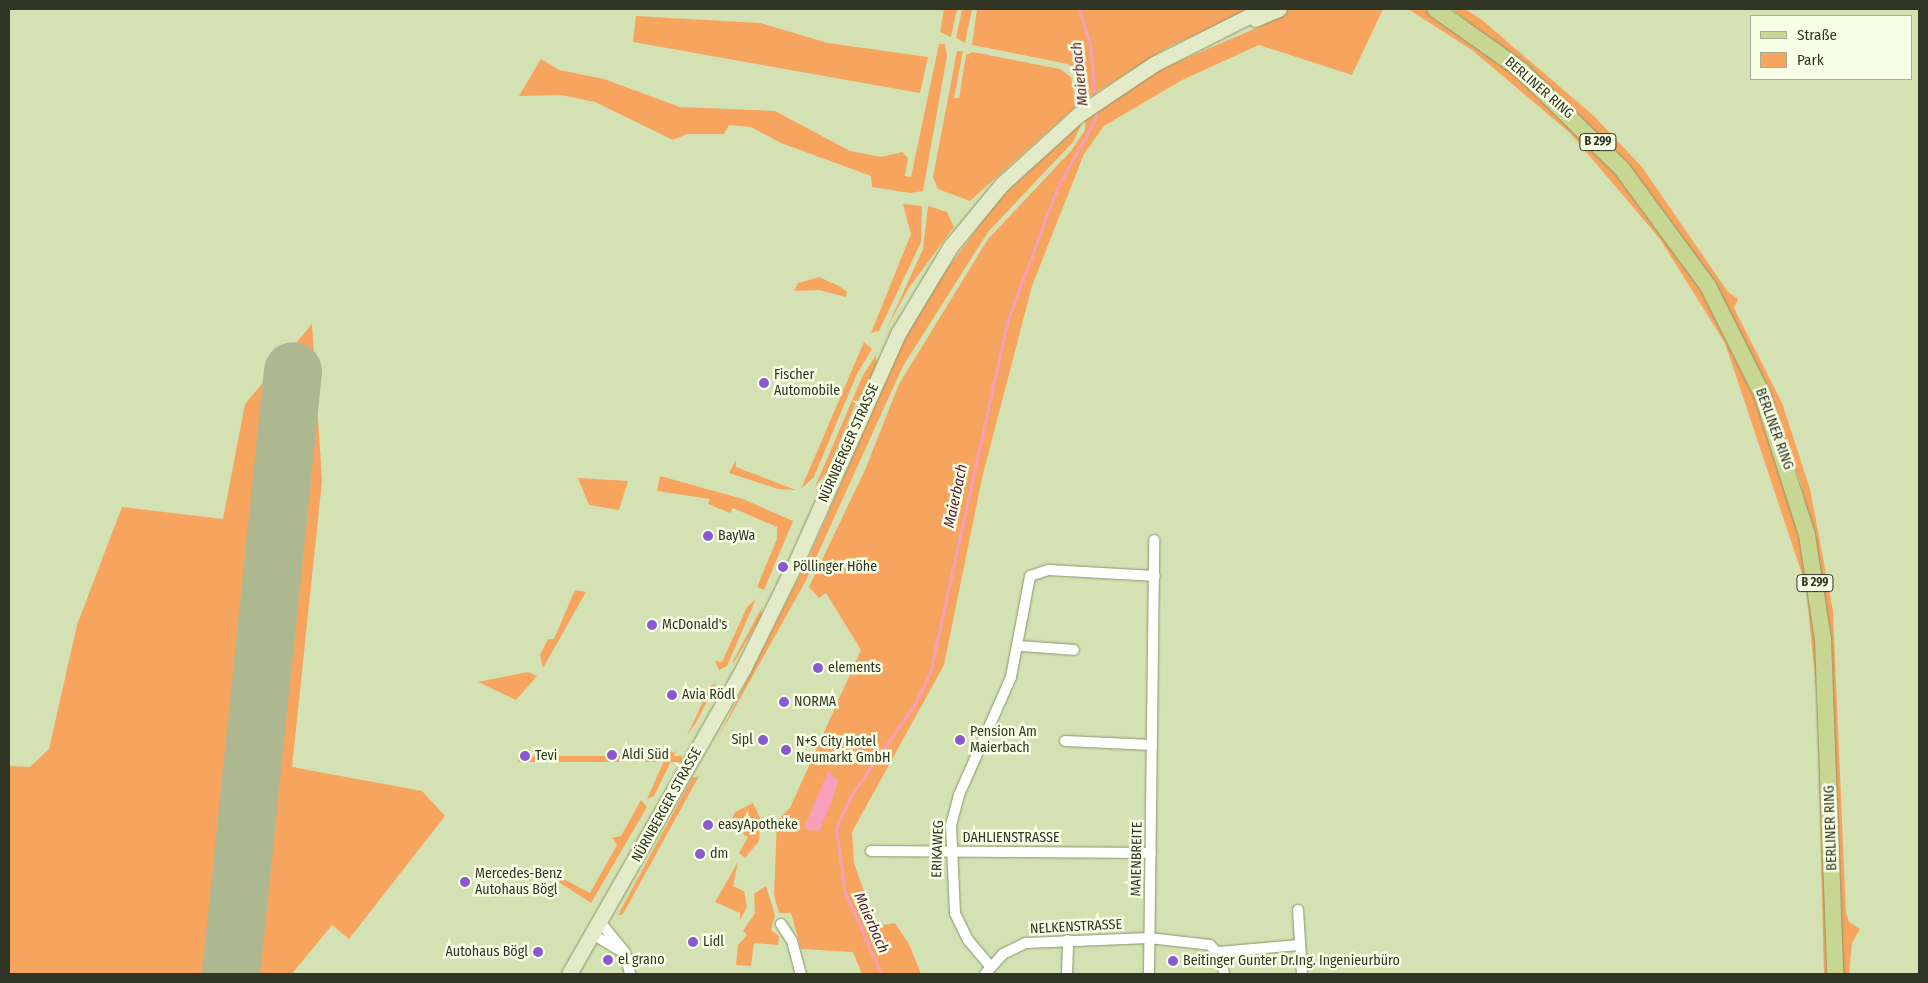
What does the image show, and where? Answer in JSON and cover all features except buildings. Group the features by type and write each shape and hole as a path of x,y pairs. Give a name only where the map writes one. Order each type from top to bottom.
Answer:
{"main road":[{"name":"NÜRNBERGER STRASSE","path":"1248,20 1264,9"},
{"name":"NÜRNBERGER STRASSE","path":"569,974 597,929 769,619 920,292 983,204 1078,115 1109,92 1180,51 1248,20 1279,9"},
{"name":"BERLINER RING","path":"1435,9 1521,70 1622,169 1708,286 1762,394 1804,526 1823,639 1835,974"}],"street":[{"name":"MAIENBREITE","path":"1149,974 1154,540"},
{"name":"ERIKAWEG","path":"988,970 957,921 950,890 955,806 1004,700 1020,646 1033,573 1155,576"},
{"path":"1020,646 1074,650"},
{"path":"1065,741 1152,745"},
{"name":"DAHLIENSTRASSE","path":"871,851 1151,853"},
{"path":"1298,910 1302,974"},
{"path":"781,924 792,941 801,974"},
{"path":"597,929 626,954 630,974"},
{"name":"NELKENSTRASSE","path":"988,970 1019,945 1068,940 1149,938 1196,941 1219,952"},
{"path":"1067,974 1068,940"},
{"path":"1224,974 1219,952 1299,945"}],"green space":[{"path":"944,9 957,9 951,37 940,32"},
{"path":"962,9 972,9 965,43 956,38"},
{"path":"977,9 1253,9 1168,47 1084,100 1078,77 1068,64 972,45"},
{"path":"1288,9 1383,9 1352,75 1259,45 1182,80 1104,126 1084,154 1032,286 982,478 944,665 852,832 854,863 876,926 895,923 909,944 921,974 862,974 853,952 801,949 791,913 779,913 774,895 777,821 790,808 861,650 826,593 819,598 809,587 865,470 899,384 988,239 1071,151 1085,130 1085,120 1154,72 1261,26"},
{"path":"1408,9 1424,9 1456,29 1534,90 1612,164 1694,274 1740,358 1797,515 1815,619 1831,974 1824,974 1817,698 1806,586 1725,343 1660,239 1570,133 1472,50"},
{"path":"1452,9 1465,9 1482,20 1594,116 1642,167 1728,292 1738,299 1734,308 1782,403 1810,489 1833,611 1846,913 1849,922 1860,929 1852,943 1849,974 1843,974 1827,611 1801,484 1767,388 1712,279 1636,174 1561,97"},
{"path":"636,16 760,23 828,43 928,57 920,93 633,42"},
{"path":"939,44 945,44 947,56 923,191 910,193 872,187 871,176 781,143 751,127 729,125 724,134 687,134 673,140 595,102 561,95 519,96 541,59 559,70 604,79 680,107 775,111 850,151 881,157 902,152 908,158 905,176 911,177"},
{"path":"957,51 963,51 954,98 959,98 966,55 973,52 1060,69 1071,77 1077,105 970,201 938,189 933,177"},
{"path":"1082,123 1073,142 988,232 903,366 805,582 717,740 810,555 899,350 935,285 1000,198"},
{"path":"903,204 922,206 921,242 879,331 871,333 911,234"},
{"path":"928,206 947,212 954,227 908,289 886,330 923,249"},
{"path":"819,277 839,286 847,292 846,297 819,290 794,291 798,283"},
{"path":"312,324 322,481 292,767 422,791 445,816 349,939 332,925 292,974 238,974 300,354 284,374 224,974 9,974 9,766 30,767 49,749 77,625 122,507 223,519 245,404"},
{"path":"864,342 872,349 857,374 814,477 801,489"},
{"path":"876,355 877,368 855,405 827,472 815,487 863,375"},
{"path":"736,460 736,467 796,490 778,489 729,473"},
{"path":"660,476 743,499 793,521 764,590 757,587 777,539 777,527 733,508 730,513 708,504 710,499 657,491"},
{"path":"578,478 628,481 619,510 589,505"},
{"path":"575,590 586,592 543,668 540,655 548,639 554,639"},
{"path":"756,599 727,666 719,670 715,661 722,662 747,607"},
{"path":"762,607 761,617 733,664 733,661"},
{"path":"528,672 537,676 516,700 478,682"},
{"path":"716,684 697,721 687,736 710,686"},
{"path":"677,749 654,796 647,799 669,750 674,753"},
{"path":"518,756 682,756 682,762 518,762"},
{"path":"699,776 623,914 618,915 692,778"},
{"path":"641,800 647,807 591,903 551,877 554,874 590,893 617,845 612,838 621,836"},
{"path":"753,803 760,818 759,841 745,858 739,853 748,837 743,834 745,829 732,819 735,812"},
{"path":"738,862 733,886 744,891 747,907 740,920 740,913 715,902"},
{"path":"766,886 775,915 771,930 779,936 778,945 754,943 751,966 736,965 738,945 747,935 743,931 755,913 754,894"}],"shaded area":[{"path":"828,771 838,780 832,801 819,831 804,829"}],"waterway":[{"name":"Maierbach","path":"1080,9 1091,47 1095,98"},
{"name":"Maierbach","path":"881,974 845,893 836,829 850,797 915,704 930,673 1007,322 1057,188 1096,118 1096,111"}],"runway":[{"path":"231,974 293,371"}],"place":[{"name":"Fischer Automobile","path":"764,383"},
{"name":"BayWa","path":"708,536"},
{"name":"Pöllinger Höhe","path":"783,567"},
{"name":"McDonald's","path":"652,625"},
{"name":"elements","path":"818,668"},
{"name":"Avia Rödl","path":"672,695"},
{"name":"NORMA","path":"784,702"},
{"name":"Sipl","path":"763,740"},
{"name":"Pension Am Maierbach","path":"960,740"},
{"name":"N+S City Hotel Neumarkt GmbH","path":"786,750"},
{"name":"Aldi Süd","path":"612,755"},
{"name":"Tevi","path":"525,756"},
{"name":"easyApotheke","path":"708,825"},
{"name":"dm","path":"700,854"},
{"name":"Mercedes-Benz Autohaus Bögl","path":"465,882"},
{"name":"Lidl","path":"693,942"},
{"name":"Autohaus Bögl","path":"538,952"},
{"name":"el grano","path":"608,960"},
{"name":"Beitinger Gunter Dr.Ing. Ingenieurbüro","path":"1173,961"}]}
